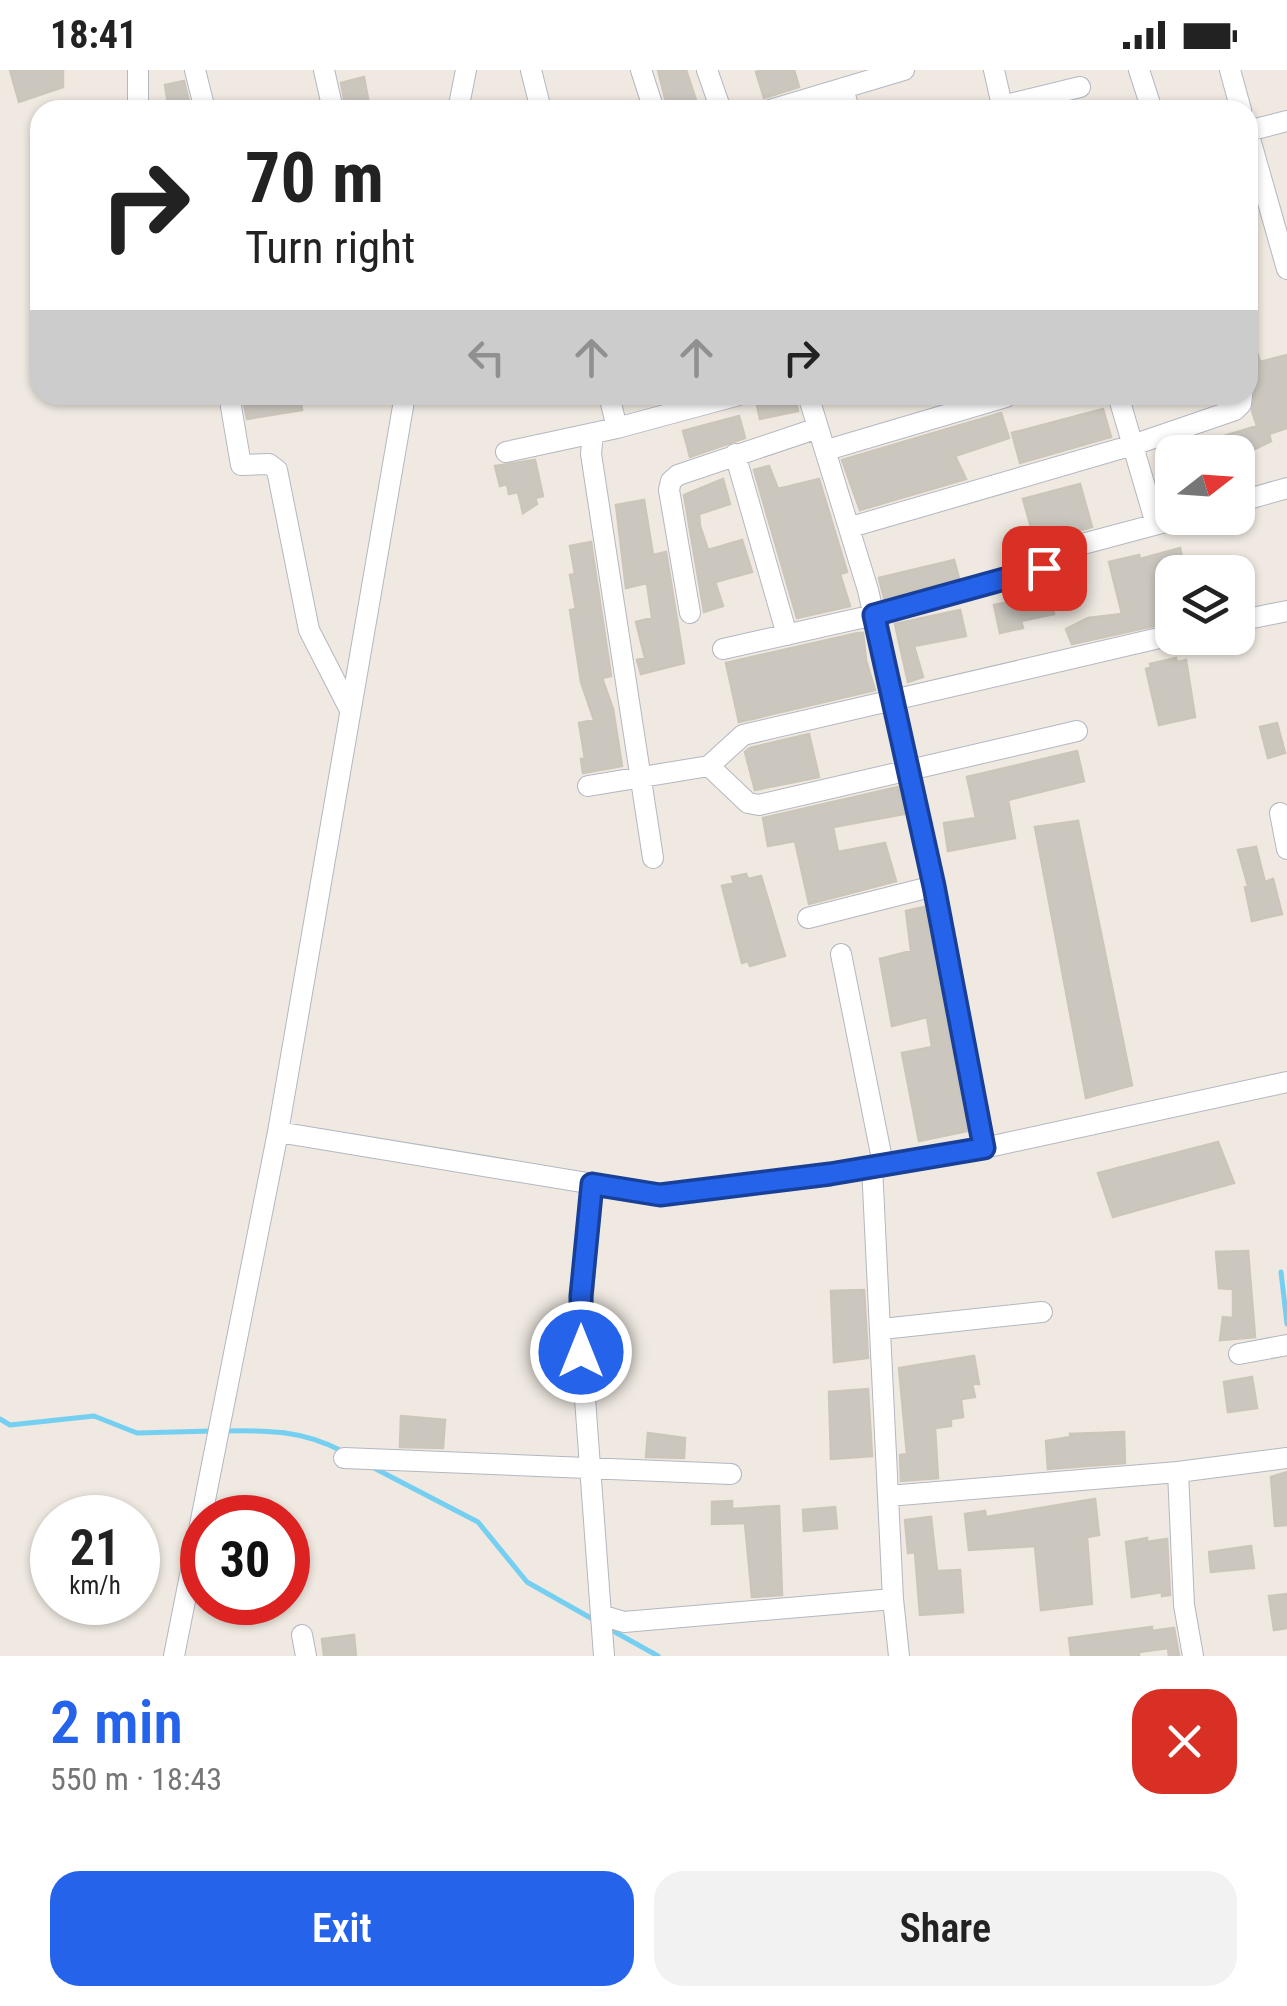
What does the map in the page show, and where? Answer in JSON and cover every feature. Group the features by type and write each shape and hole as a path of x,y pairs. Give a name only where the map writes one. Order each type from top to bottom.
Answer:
{"street":[{"path":"138,70 138,100"},
{"path":"195,70 203,100"},
{"path":"324,70 330,100"},
{"path":"460,100 466,70"},
{"path":"531,70 538,100"},
{"path":"641,70 651,100"},
{"path":"707,70 717,100"},
{"path":"803,100 904,70"},
{"path":"994,70 1001,100"},
{"path":"1139,70 1149,100"},
{"path":"1230,70 1238,100"},
{"path":"1032,100 1080,87"},
{"path":"843,88 846,100"},
{"path":"1258,129 1287,121"},
{"path":"1258,167 1287,269"},
{"path":"231,405 241,465 269,464 277,470 309,630 350,710"},
{"path":"174,1656 278,1132 403,405"},
{"path":"611,405 617,428"},
{"path":"506,452 702,405"},
{"path":"811,405 852,527 874,615 934,886 984,1148"},
{"path":"828,450 979,405"},
{"path":"1121,405 1155,521"},
{"path":"852,527 1132,445 1240,405"},
{"path":"690,613 669,490 671,480 734,454 818,428"},
{"path":"594,433 591,454 653,858"},
{"path":"734,454 787,635"},
{"path":"1255,497 1287,488"},
{"path":"723,649 874,615 1038,571 1064,548 1155,524"},
{"path":"1255,618 1287,611"},
{"path":"588,786 709,766 743,735 1155,639"},
{"path":"709,766 748,803 759,805 1077,731"},
{"path":"1280,813 1287,848"},
{"path":"808,918 934,886"},
{"path":"840,954 878,1165 888,1496 899,1656"},
{"path":"278,1132 660,1195 984,1148 1287,1082"},
{"path":"592,1184 580,1313 602,1632 624,1622 893,1598"},
{"path":"882,1329 1042,1312"},
{"path":"1239,1354 1287,1345"},
{"path":"344,1458 731,1474"},
{"path":"888,1496 1178,1472 1287,1458"},
{"path":"1178,1472 1184,1605 1193,1656"},
{"path":"302,1634 306,1656"}],"building":[{"path":"10,70 63,70 63,87 19,102"},
{"path":"658,70 686,70 696,100 666,100"},
{"path":"794,70 799,87 764,98 756,72"},
{"path":"364,77 368,100 344,100 341,83"},
{"path":"184,81 189,100 167,100 165,85"},
{"path":"1287,355 1287,428 1269,434 1271,441 1255,449 1255,435 1227,435 1257,426 1252,411 1253,405 1258,405 1258,356 1260,362"},
{"path":"244,405 301,405 302,410 247,419"},
{"path":"757,405 797,405 798,411 760,419"},
{"path":"1103,409 1111,437 1020,463 1012,433"},
{"path":"1001,413 1009,438 955,456 966,479 860,510 842,460"},
{"path":"739,416 745,438 690,457 683,431"},
{"path":"535,460 543,496 535,498 537,504 523,513 518,492 509,494 507,484 500,486 495,466"},
{"path":"769,466 778,489 819,479 847,572 840,574 850,606 797,618 754,470"},
{"path":"723,479 730,504 699,514 700,526 708,550 742,540 752,572 715,582 723,606 704,612 684,495"},
{"path":"1080,484 1092,527 1060,536 1038,552 1023,499"},
{"path":"644,500 653,555 666,552 684,663 641,674 637,660 645,658 636,622 652,618 647,583 626,588 616,505"},
{"path":"591,542 611,676 602,678 613,709 622,766 583,773 581,759 585,759 579,723 594,720 581,682 570,610 576,609 570,546"},
{"path":"1180,548 1181,555 1155,555 1155,626 1072,644 1066,629 1088,618 1122,614 1109,562 1139,555 1140,559"},
{"path":"954,560 959,578 884,598 879,578"},
{"path":"1050,594 1054,614 1021,621 1023,628 1000,633 994,605"},
{"path":"960,610 966,636 914,646 923,677 908,682 895,624"},
{"path":"863,633 875,690 739,722 726,663"},
{"path":"1176,658 1177,662 1186,660 1195,717 1159,725 1146,669 1150,664"},
{"path":"1277,723 1285,753 1268,758 1260,727"},
{"path":"809,734 819,777 755,790 745,752"},
{"path":"1077,751 1084,781 1008,800 1015,838 948,851 944,823 976,818 967,777"},
{"path":"898,787 904,814 833,827 838,852 885,843 896,881 809,904 795,841 768,846 763,818"},
{"path":"1078,821 1132,1085 1086,1098 1035,827"},
{"path":"1256,847 1265,882 1273,879 1282,914 1252,921 1238,850"},
{"path":"746,874 748,879 761,876 785,956 750,966 748,961 742,963 722,886 734,883 732,877"},
{"path":"924,907 967,1131 919,1141 902,1053 932,1047 927,1017 892,1026 880,959 911,951 906,911"},
{"path":"1218,1142 1234,1183 1113,1217 1098,1173"},
{"path":"1248,1251 1255,1337 1220,1340 1223,1317 1233,1318 1233,1289 1219,1288 1216,1252"},
{"path":"864,1290 868,1358 834,1362 831,1291"},
{"path":"974,1356 979,1384 972,1384 975,1397 961,1399 963,1417 951,1419 951,1426 935,1428 938,1478 901,1481 900,1455 907,1454 899,1368"},
{"path":"1252,1377 1257,1408 1228,1412 1224,1382"},
{"path":"868,1389 872,1456 831,1459 829,1392"},
{"path":"401,1416 445,1420 443,1448 400,1447"},
{"path":"1124,1432 1125,1463 1048,1469 1046,1441 1071,1437 1070,1434"},
{"path":"648,1433 685,1438 684,1458 646,1457"},
{"path":"1287,1472 1287,1525 1275,1526 1271,1477"},
{"path":"1095,1499 1099,1535 1087,1537 1092,1604 1041,1610 1035,1546 969,1550 965,1514 985,1511 986,1517"},
{"path":"732,1501 732,1509 779,1506 782,1595 752,1597 745,1523 712,1524 712,1502"},
{"path":"835,1507 837,1528 804,1531 803,1510"},
{"path":"931,1517 937,1571 960,1570 963,1612 920,1615 915,1552 908,1553 905,1520"},
{"path":"1147,1538 1147,1542 1167,1539 1170,1595 1162,1596 1162,1592 1132,1597 1126,1542"},
{"path":"1251,1546 1254,1568 1211,1572 1209,1552"},
{"path":"1287,1594 1287,1628 1274,1630 1269,1596"},
{"path":"1152,1627 1152,1631 1174,1628 1179,1656 1169,1656 1168,1648 1139,1652 1139,1656 1071,1656 1069,1638"},
{"path":"354,1635 356,1656 324,1656 322,1639"}],"waterway":[{"path":"1281,1272 1287,1324"},
{"path":"0,1419 10,1425 94,1416 137,1433 211,1431"},
{"path":"222,1431 284,1433 342,1451"},
{"path":"374,1468 478,1522 527,1582 596,1621"},
{"path":"606,1627 658,1656"}],"route":[{"path":"581,1352 581,1296 592,1184 660,1195 830,1174 984,1148 934,886 874,615 1044,568"}]}
